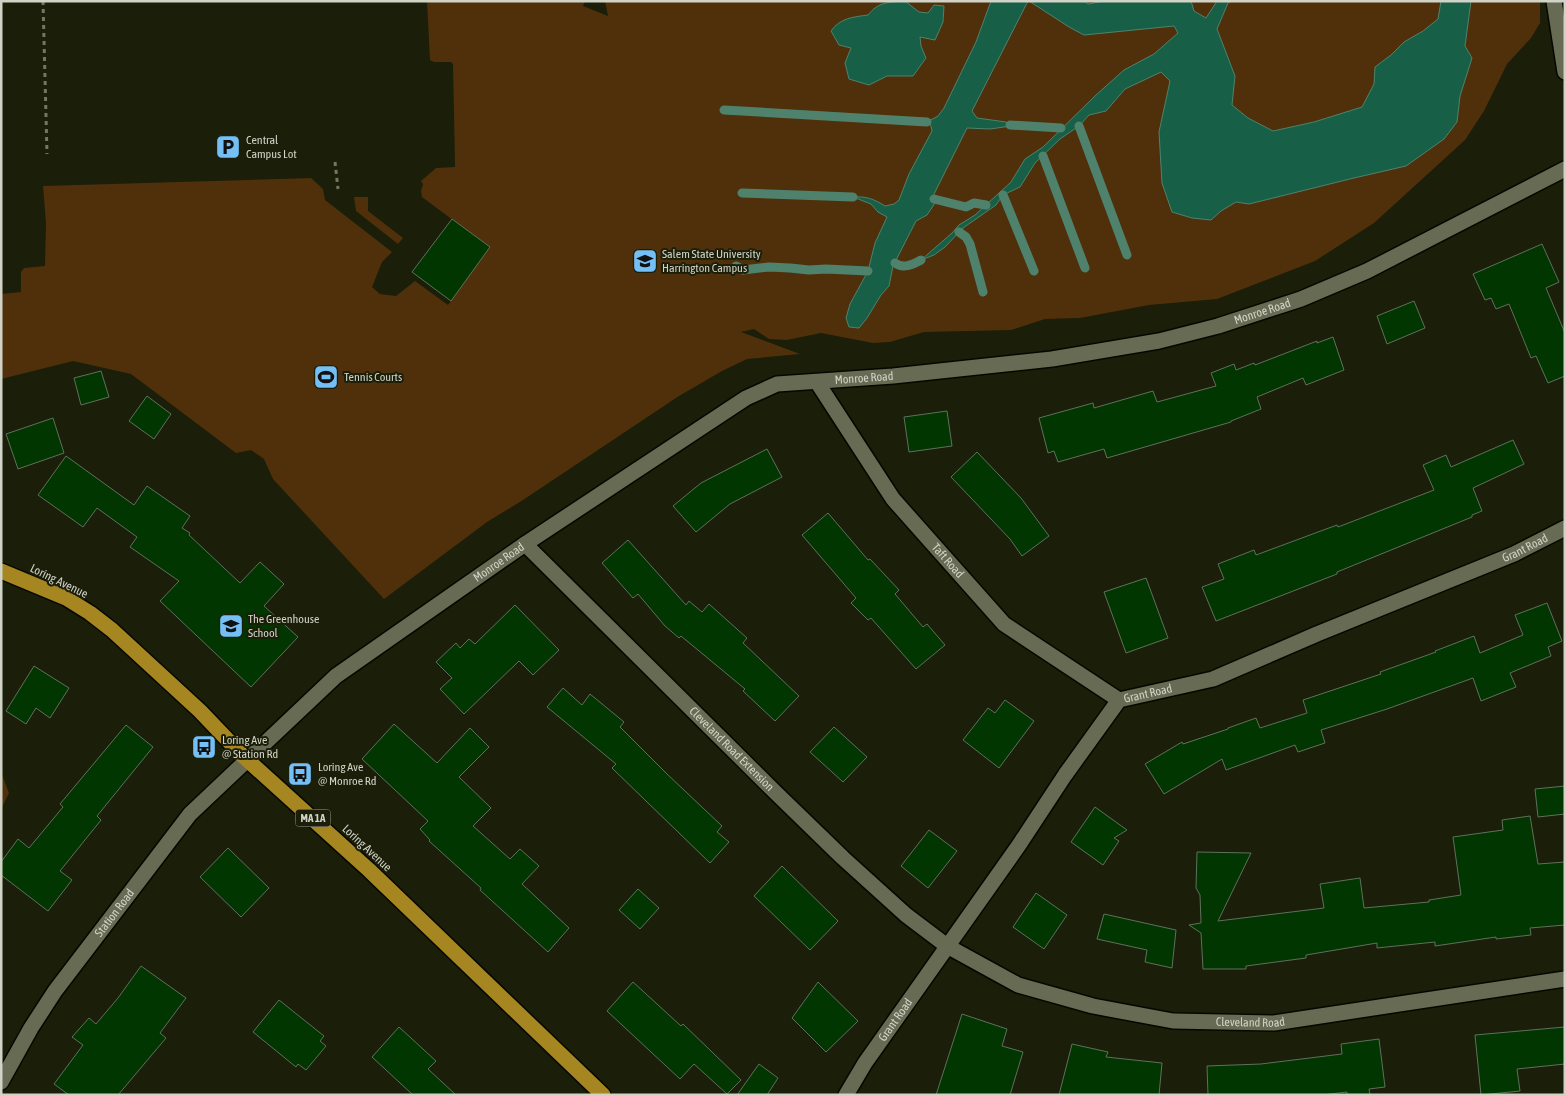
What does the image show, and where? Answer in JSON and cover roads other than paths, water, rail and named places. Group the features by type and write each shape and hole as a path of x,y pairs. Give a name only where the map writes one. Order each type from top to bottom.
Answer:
{"highway":[{"name":"Loring Avenue","path":"1,571 66,598 112,630 179,691 247,759 370,870 603,1095"}],"street":[{"path":"1554,1 1565,72"},
{"name":"Monroe Road","path":"247,759 336,676 525,544 746,398 777,384 903,375 1052,359 1159,341 1218,326 1301,299 1367,271 1565,169"},
{"name":"Taft Road","path":"817,382 893,499 1004,624 1119,700"},
{"name":"Grant Road","path":"846,1095 865,1063 1119,700 1214,679 1317,634 1514,554 1565,528"},
{"name":"Cleveland Road Extension","path":"525,544 843,858 906,915 947,946"},
{"name":"Station Road","path":"1,1082 31,1028 108,920 190,814 247,759"},
{"name":"Cleveland Road","path":"947,946 1018,984 1093,1006 1173,1021 1274,1023 1565,979"}],"waterway":[{"path":"724,110 927,122"},
{"path":"1010,125 1061,128"},
{"path":"1079,126 1127,255"},
{"path":"1043,156 1085,268"},
{"path":"742,193 853,197"},
{"path":"1003,195 1034,271"},
{"path":"934,199 966,207 974,203 986,205"},
{"path":"959,232 966,237 970,244 983,292"},
{"path":"895,263 904,266 921,260"},
{"path":"736,266 743,270 769,267 868,271"}],"place":[{"name":"Central Campus Lot","path":"228,147"},
{"name":"Salem State University Harrington Campus","path":"645,261"},
{"name":"Tennis Courts","path":"326,377"},
{"name":"The Greenhouse School","path":"231,626"},
{"name":"Loring Ave @ Station Rd","path":"204,747"},
{"name":"Loring Ave @ Monroe Rd","path":"300,774"}]}
